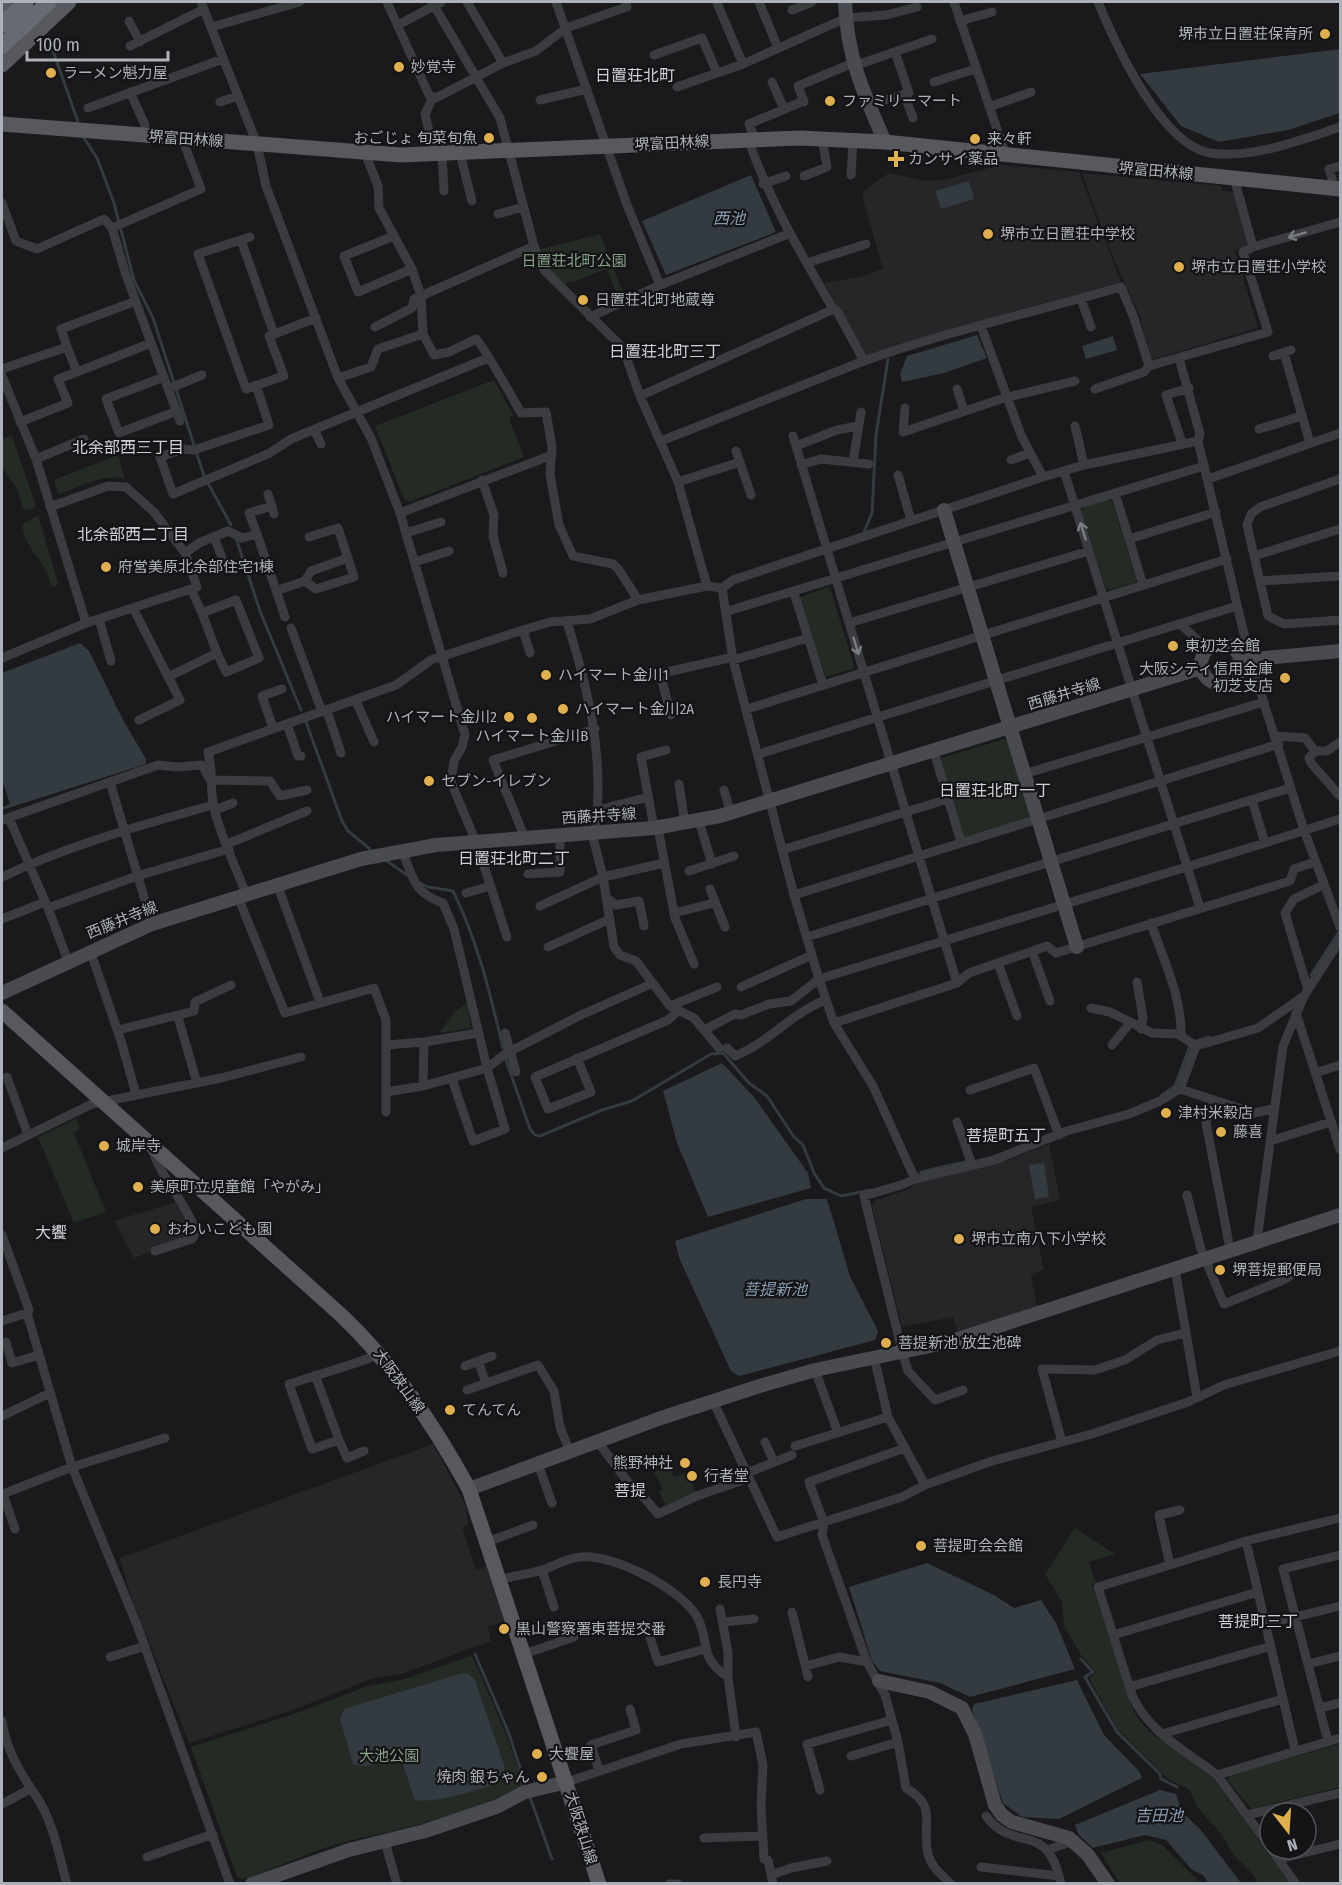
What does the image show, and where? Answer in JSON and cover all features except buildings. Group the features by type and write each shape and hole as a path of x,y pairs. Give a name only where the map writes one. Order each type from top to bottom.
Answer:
{"highway":[{"path":"2,25 26,2"},
{"path":"2,46 59,4"}],"main road":[{"path":"2,2 27,40"},
{"path":"2,65 59,4"},
{"name":"堺富田林線","path":"2,124 365,153 438,154 751,139 885,142 1338,188"},
{"name":"大阪狭山線","path":"2,1011 341,1315 380,1354 439,1437 469,1489 599,1884"}],"street":[{"path":"59,4 74,2"},
{"path":"211,27 279,4 300,2"},
{"path":"387,2 429,95 433,97"},
{"path":"467,2 503,63"},
{"path":"556,2 627,205 660,285"},
{"path":"444,191 438,154 425,114 433,97 477,78 503,63 536,51 566,28 627,7 626,2"},
{"path":"759,2 778,48"},
{"path":"792,10 812,2"},
{"path":"845,2 847,38 854,64 885,142"},
{"path":"954,2 1006,156"},
{"path":"1098,2 1133,78 1146,96 1160,115 1185,140 1208,153 1253,152 1341,127"},
{"path":"398,25 436,3 500,118 534,246 544,270 622,348 640,396 678,482 707,586"},
{"path":"717,3 743,64"},
{"path":"130,46 172,25 202,5 257,144 266,186 338,378 357,411 400,513 444,656 465,735 462,747 454,760 452,782 491,886 507,937"},
{"path":"677,87 743,64 846,18 886,15 917,7"},
{"path":"960,21 992,12"},
{"path":"167,15 172,25"},
{"path":"129,21 140,42"},
{"path":"654,55 702,38 717,73"},
{"path":"864,361 788,234 764,183 749,124 802,102 798,86 854,64 933,39"},
{"path":"869,105 909,93 895,52"},
{"path":"88,108 223,59"},
{"path":"934,82 975,69"},
{"path":"772,82 784,109"},
{"path":"540,100 587,89"},
{"path":"130,92 145,125 144,135"},
{"path":"989,107 1031,92"},
{"path":"904,94 913,118"},
{"path":"220,102 238,96"},
{"path":"112,228 201,189 182,138"},
{"path":"804,176 827,167 822,139"},
{"path":"851,175 853,141"},
{"path":"365,153 378,186 379,208 412,269 421,296 423,334 434,355 449,352 476,339 481,342 521,413 546,412 552,455 550,474 559,525 573,556 613,564 620,570 638,600"},
{"path":"460,153 472,201"},
{"path":"1208,153 1208,175"},
{"path":"1338,188 1329,169 1341,166"},
{"path":"764,183 786,176"},
{"path":"1234,178 1253,247"},
{"path":"2,203 16,242 37,249 104,219 112,228 164,377 172,387 179,416 119,433 106,399 164,377"},
{"path":"498,214 523,207"},
{"path":"1095,389 1144,372 1149,366 1268,332 1243,252 1253,247 1341,222"},
{"path":"590,317 660,285 788,234"},
{"path":"394,236 344,256 358,292 412,269"},
{"path":"274,334 245,238 198,254 246,389 284,376 269,336 316,318"},
{"path":"807,263 857,251 866,244"},
{"path":"375,327 412,308 414,299 534,246"},
{"path":"661,441 864,361 1121,287 1134,318 1149,366"},
{"path":"1081,299 1091,327"},
{"path":"77,372 61,329 136,301"},
{"path":"640,396 834,309"},
{"path":"981,326 1030,453 1043,477"},
{"path":"338,378 371,367 378,350 423,334"},
{"path":"20,422 68,404 58,379 151,342"},
{"path":"2,369 67,346"},
{"path":"1273,356 1288,352 1310,443"},
{"path":"256,385 269,425 194,450 183,449 160,457 173,494 270,453 291,439 314,429 488,358"},
{"path":"1179,358 1200,434 1198,441 1227,559 1246,659 1277,740 1290,788 1323,885 1341,927"},
{"path":"172,387 202,375"},
{"path":"2,376 36,459 86,623"},
{"path":"902,413 903,432 934,416 964,411 1004,398 1009,399 1075,381"},
{"path":"1182,443 1166,395 1189,388"},
{"path":"957,389 964,411"},
{"path":"853,462 861,412"},
{"path":"1259,429 1302,416"},
{"path":"796,446 837,430 858,426"},
{"path":"1075,426 1084,465"},
{"path":"314,429 321,444"},
{"path":"1208,479 1341,433"},
{"path":"793,436 957,983"},
{"path":"36,459 84,439"},
{"path":"210,780 213,767 208,752 396,686 425,664 444,656 550,622 590,619 638,600 707,586 722,588 733,580 1043,477 1084,465 1198,441"},
{"path":"736,451 751,495"},
{"path":"1011,460 1030,453"},
{"path":"400,513 552,455"},
{"path":"801,465 821,459 869,464"},
{"path":"678,482 740,462"},
{"path":"728,611 794,593 1204,466"},
{"path":"1064,471 1200,908"},
{"path":"898,475 911,520"},
{"path":"1341,479 1255,510 1247,525 1268,616 1284,624 1341,620"},
{"path":"482,480 494,514 494,536 503,573"},
{"path":"2,658 86,623 197,587 185,553 154,512 126,487 108,486 50,507"},
{"path":"1115,493 1143,585"},
{"path":"268,494 273,510 249,513 285,617"},
{"path":"944,510 1077,947"},
{"path":"1129,539 1216,512"},
{"path":"305,582 316,589 354,577 335,517"},
{"path":"406,533 441,522"},
{"path":"309,537 338,528"},
{"path":"1254,556 1341,529"},
{"path":"185,553 228,531 242,538 257,534"},
{"path":"214,537 226,568"},
{"path":"849,624 1089,550"},
{"path":"415,562 449,551"},
{"path":"276,591 305,582 311,571 348,558"},
{"path":"747,709 1227,559"},
{"path":"1260,581 1341,576"},
{"path":"722,588 728,611 733,658 794,895 819,980 834,1023 873,1086 915,1179"},
{"path":"191,589 226,672 259,658 236,600 202,612"},
{"path":"794,593 823,685"},
{"path":"759,754 1237,606"},
{"path":"133,608 180,700 139,720"},
{"path":"99,619 111,661"},
{"path":"567,622 585,680 595,729 598,810 594,833 614,947 620,955 636,961 651,984 674,1009 694,1018 723,1048 735,1056 754,1048 814,1004 826,1000"},
{"path":"1180,624 1208,649"},
{"path":"291,628 341,753"},
{"path":"523,630 530,653"},
{"path":"641,678 733,658 808,638"},
{"path":"1246,659 1240,672 1226,685 1207,680 1201,668 1201,661 1208,649 1214,645 1227,645 1246,659 1341,651"},
{"path":"168,677 217,653"},
{"name":"西藤井寺線","path":"2,993 90,950 152,924 277,884 402,850 656,828 731,814 1201,668"},
{"path":"660,674 671,715"},
{"path":"273,728 262,696 282,689"},
{"path":"356,701 374,742"},
{"path":"1024,774 1264,702"},
{"path":"287,724 298,756 301,756"},
{"path":"525,838 493,760 595,729"},
{"path":"794,895 1161,781 1277,740 1305,738 1315,751"},
{"path":"1341,742 1327,751 1315,751 1309,758 1341,796"},
{"path":"666,750 641,757 674,913 694,964"},
{"path":"934,752 961,842"},
{"path":"68,961 29,864 5,819 158,765 177,767 202,765 210,780 214,808 228,846 242,896 285,1013 374,988 386,1020 386,1112"},
{"path":"210,780 270,781 280,796 307,790"},
{"path":"110,782 152,924"},
{"path":"679,784 692,822 712,864"},
{"path":"807,937 1290,788"},
{"path":"724,790 731,814"},
{"path":"598,810 648,797"},
{"path":"782,850 948,799"},
{"path":"1252,800 1265,843"},
{"path":"2,878 29,864 124,830 233,803"},
{"path":"2,919 228,846 307,811"},
{"path":"704,1030 735,1014 741,1015 768,1004 791,1001 819,980 1341,819"},
{"path":"528,874 560,872 560,835"},
{"path":"402,850 418,890 427,898 443,903 454,929 478,1033 505,1129 473,1142 452,1079"},
{"path":"689,871 734,856"},
{"path":"834,1023 957,983 969,973 1047,946 1056,953 1290,881 1294,869 1315,861"},
{"path":"540,906 603,877 664,863"},
{"path":"277,884 320,1002"},
{"path":"1306,993 1285,914 1294,899 1323,885"},
{"path":"466,893 491,886"},
{"path":"710,889 725,927"},
{"path":"607,898 616,905 639,901 644,926"},
{"path":"674,913 714,903"},
{"path":"548,947 610,919"},
{"path":"1151,923 1167,966 1181,1023 1180,1035"},
{"path":"1257,1240 1282,1046 1306,993 1341,940"},
{"path":"90,950 118,1030 136,1094"},
{"path":"1032,951 1050,1001"},
{"path":"741,987 812,955"},
{"path":"998,963 1017,1016"},
{"path":"1137,982 1143,1018 1141,1029"},
{"path":"386,1092 423,1086 487,1068 509,1053 581,1015 651,984"},
{"path":"118,1030 178,1017 194,1011 195,1002 231,985"},
{"path":"577,1058 591,1092 548,1109 535,1077 577,1058 668,1020 674,1009 717,987"},
{"path":"1196,1046 1258,1028 1306,993"},
{"path":"1091,1008 1110,1012 1152,1033 1180,1035 1196,1046"},
{"path":"1296,1013 1341,1149"},
{"path":"178,1017 197,1083"},
{"path":"1112,1045 1130,1023"},
{"path":"386,1045 424,1042 478,1033"},
{"path":"505,1033 516,1072"},
{"path":"423,1086 424,1042"},
{"path":"963,1390 935,1400 908,1371 864,1196 915,1179 994,1160 1059,1135 1129,1114 1180,1089 1196,1046"},
{"path":"2,1148 103,1100 197,1083 301,1057"},
{"path":"1315,1073 1341,1065"},
{"path":"970,1090 1034,1068 1059,1135"},
{"path":"7,1077 28,1135"},
{"path":"1180,1089 1254,1113 1273,1109"},
{"path":"1214,1100 1206,1123 1230,1249"},
{"path":"1270,1141 1341,1116"},
{"path":"957,1122 972,1165"},
{"path":"150,1143 155,1161 191,1218 196,1232 192,1239 154,1251"},
{"path":"1186,1195 1205,1258 1224,1304 1281,1281 1302,1269"},
{"path":"469,1489 713,1401 815,1370 949,1342 1257,1240 1341,1215"},
{"path":"2,1235 29,1310 27,1313 72,1467 145,1646 230,1884"},
{"path":"1175,1269 1197,1397"},
{"path":"2,1321 27,1313"},
{"path":"1062,1442 1042,1369 1095,1370 1125,1360 1157,1340 1185,1333"},
{"path":"6,1342 12,1363 39,1355"},
{"path":"713,1401 777,1537 902,1497 925,1485 992,1461 1092,1434 1197,1397 1224,1385 1341,1351"},
{"path":"339,1440 312,1449 289,1384 380,1354"},
{"path":"465,1366 492,1356"},
{"path":"874,1357 888,1417 925,1485"},
{"path":"478,1361 486,1383"},
{"path":"467,1390 538,1365 554,1391 559,1420 570,1452"},
{"path":"815,1370 838,1433"},
{"path":"315,1375 347,1458 364,1451"},
{"path":"2,1416 50,1393"},
{"path":"598,1442 633,1489 641,1494 658,1514 748,1475 793,1451 888,1417"},
{"path":"15,1529 3,1494 72,1467 165,1438"},
{"path":"765,1442 774,1462"},
{"path":"905,1448 809,1482 824,1523 822,1535 867,1662 879,1681 892,1720 906,1788 921,1797 926,1807 928,1854 933,1865 951,1884"},
{"path":"538,1464 552,1503"},
{"path":"1170,1565 1160,1515 1179,1510"},
{"path":"1258,1831 1217,1774 1154,1728 1137,1708 1098,1587 1246,1541 1341,1518"},
{"path":"487,1542 533,1525"},
{"path":"1246,1541 1295,1750"},
{"path":"1328,1741 1283,1569 1341,1555"},
{"path":"500,1580 542,1570 567,1560 593,1557 624,1566 652,1579 686,1602 702,1626 705,1648 713,1668 728,1677"},
{"path":"542,1570 554,1607"},
{"path":"1113,1635 1258,1592"},
{"path":"1266,1624 1341,1606"},
{"path":"720,1609 728,1652 728,1677 736,1737"},
{"path":"792,1612 808,1677"},
{"path":"723,1622 754,1619"},
{"path":"524,1654 574,1637"},
{"path":"650,1637 658,1662 705,1648"},
{"path":"110,1657 145,1646"},
{"path":"1130,1687 1271,1646"},
{"path":"1308,1664 1341,1656"},
{"path":"806,1666 839,1658 867,1662"},
{"path":"879,1681 930,1692 962,1708 972,1727 995,1805 1002,1815 1012,1822 1050,1831 1072,1841 1088,1855 1108,1884"},
{"path":"1162,1734 1283,1699"},
{"path":"1319,1708 1341,1703"},
{"path":"599,1770 591,1745 636,1730 630,1709"},
{"path":"820,1790 807,1744 892,1720"},
{"path":"2,1721 4,1739 30,1789 36,1796 53,1834 67,1884"},
{"path":"252,1884 327,1857 385,1842 496,1807 525,1792 567,1782 681,1744 756,1732 763,1765 764,1859 768,1860 772,1879 791,1868 827,1861"},
{"path":"1217,1774 1341,1738"},
{"path":"851,1756 898,1742"},
{"path":"2,1804 30,1789"},
{"path":"1246,1815 1341,1793"},
{"path":"986,1816 1002,1833 1037,1840 1048,1850 1060,1880"},
{"path":"147,1857 213,1834"},
{"path":"704,1838 762,1836"},
{"path":"1048,1850 1072,1841"},
{"path":"385,1842 397,1884"},
{"path":"1318,1850 1341,1844"},
{"path":"1280,1861 1296,1884"},
{"path":"981,1867 1060,1880"},
{"path":"669,1884 678,1884"}],"shaded area":[{"name":"堺市立日置荘中学校","path":"1001,165 1079,172 1121,283 958,327 868,355 864,353 824,283 860,277 883,269 863,199 863,191 889,173 925,181 943,180"},
{"name":"堺市立日置荘小学校","path":"1082,173 1221,186 1222,191 1235,192 1248,244 1235,251 1258,328 1151,360 1140,317 1110,250"},
{"name":"堺市立南八下小学校","path":"1049,1144 1060,1200 1031,1207 1044,1270 1031,1274 1037,1308 958,1332 953,1317 902,1327 872,1207 876,1200 907,1190 919,1182 1011,1159"},
{"name":"おわいこども園","path":"177,1202 192,1227 190,1237 134,1258 114,1221"},
{"path":"433,1444 466,1506 468,1525 462,1527 476,1570 486,1566 505,1621 488,1627 491,1641 401,1674 371,1679 293,1710 189,1743 130,1594 120,1558"}],"green space":[{"name":"日置荘北町公園","path":"600,234 624,295 618,297 607,269 564,285 549,269 541,249"},
{"path":"494,380 513,415 509,418 524,457 409,502 404,499 375,426"},
{"path":"12,436 36,506 29,510 23,509 18,490 2,467 2,438"},
{"path":"118,455 125,479 100,480 59,494 54,480"},
{"path":"1109,499 1112,501 1136,579 1135,583 1109,590 1106,588 1081,511 1083,507"},
{"path":"38,515 58,583 55,587 51,586 45,569 29,546 23,531 23,524"},
{"path":"827,587 830,588 854,666 852,669 826,677 799,598"},
{"path":"1004,739 1009,741 1031,813 1029,818 962,836 940,763 942,758"},
{"path":"467,1003 471,1028 439,1033 454,1013"},
{"path":"76,1119 80,1128 74,1133 106,1212 74,1223 38,1137"},
{"path":"666,1455 674,1477 688,1473 695,1492 662,1507 665,1504 659,1492 663,1489 654,1473 662,1468 658,1457"},
{"path":"1075,1528 1115,1554 1089,1562 1096,1583 1092,1585 1133,1710 1150,1732 1213,1778 1258,1839 1258,1861 1274,1861 1290,1883 1258,1883 1199,1809 1190,1790 1167,1778 1118,1730 1089,1678 1096,1672 1081,1655 1064,1626 1062,1602 1045,1574"},
{"name":"大池公園","path":"470,1656 474,1659 506,1734 524,1785 456,1814 337,1844 243,1879 237,1877 191,1747 297,1713 368,1686 405,1679"},
{"path":"1340,1744 1340,1787 1284,1801 1258,1801 1258,1808 1252,1809 1227,1780 1230,1775"},
{"path":"1149,1840 1162,1845 1201,1883 1120,1883 1101,1853"}],"water":[{"path":"1340,49 1340,113 1288,130 1219,142 1181,126 1140,74"},
{"name":"西池","path":"751,175 776,232 666,275 642,221"},
{"path":"969,181 974,199 941,209 935,191"},
{"path":"977,335 987,358 944,373 902,382 900,374 907,356"},
{"path":"1113,336 1117,350 1086,359 1082,346"},
{"path":"80,643 89,651 122,718 146,759 146,764 2,810 2,807 10,804 2,780 2,673"},
{"path":"722,1063 754,1097 808,1173 811,1188 708,1217 677,1143 663,1091"},
{"path":"1044,1163 1049,1197 1035,1199 1029,1165"},
{"name":"菩提新池","path":"806,1199 827,1199 850,1276 878,1331 875,1340 739,1376 731,1371 679,1258 675,1241"},
{"path":"927,1563 994,1595 1014,1608 1041,1600 1056,1623 1075,1669 970,1697 940,1683 880,1671 872,1661 849,1587"},
{"path":"463,1673 469,1674 475,1680 505,1768 498,1780 483,1788 458,1795 422,1801 415,1800 402,1762 389,1761 365,1766 353,1764 340,1719 344,1709"},
{"path":"1077,1680 1104,1735 1139,1771 1142,1778 1059,1819 1022,1817 1003,1803 972,1709 974,1704"},
{"name":"吉田池","path":"1160,1790 1176,1794 1182,1812 1200,1829 1241,1883 1208,1883 1203,1875 1192,1870 1166,1840 1145,1835 1093,1848 1079,1835 1075,1825"}],"waterway":[{"path":"52,48 78,122"},
{"path":"84,138 97,158 114,203 134,280 153,318 204,476 231,525"},
{"path":"864,532 872,513 876,435 888,359"},
{"path":"236,538 260,611 301,710"},
{"path":"306,722 342,821 348,831 370,849"},
{"path":"387,861 407,875"},
{"path":"420,883 428,887 453,891 476,949 503,1048"},
{"path":"1311,975 1339,932"},
{"path":"1197,1041 1209,1037"},
{"path":"1162,1095 1175,1086 1190,1046"},
{"path":"506,1060 530,1129 535,1135 540,1136 602,1110 632,1101 711,1054 723,1053 749,1083 767,1096 794,1137 803,1145 814,1173 824,1188 841,1196 870,1190"},
{"path":"921,1172 965,1162"},
{"path":"475,1654 508,1731 525,1783"},
{"path":"1081,1659 1093,1672 1085,1677 1117,1732 1160,1774 1161,1779 1177,1787"},
{"path":"530,1797 552,1859"}],"place":[{"name":"堺市立日置荘保育所","path":"1325,34"},
{"name":"妙覚寺","path":"399,67"},
{"name":"ラーメン魁力屋","path":"51,73"},
{"name":"ファミリーマート","path":"830,101"},
{"name":"おごじょ 旬菜旬魚","path":"489,138"},
{"name":"来々軒","path":"975,139"},
{"name":"カンサイ薬品","path":"896,159"},
{"name":"堺市立日置荘中学校","path":"988,234"},
{"name":"堺市立日置荘小学校","path":"1179,267"},
{"name":"日置荘北町地蔵尊","path":"583,300"},
{"name":"府営美原北余部住宅1棟","path":"106,567"},
{"name":"東初芝会館","path":"1173,646"},
{"name":"ハイマート金川1","path":"546,675"},
{"name":"大阪シティ信用金庫 初芝支店","path":"1285,678"},
{"name":"ハイマート金川2A","path":"563,709"},
{"name":"ハイマート金川2","path":"509,717"},
{"name":"ハイマート金川B","path":"532,718"},
{"name":"セブン-イレブン","path":"429,781"},
{"name":"津村米穀店","path":"1166,1113"},
{"name":"藤喜","path":"1221,1132"},
{"name":"城岸寺","path":"104,1146"},
{"name":"美原町立児童館「やがみ」","path":"138,1187"},
{"name":"おわいこども園","path":"155,1229"},
{"name":"堺市立南八下小学校","path":"959,1239"},
{"name":"堺菩提郵便局","path":"1220,1270"},
{"name":"菩提新池 放生池碑","path":"886,1343"},
{"name":"てんてん","path":"450,1410"},
{"name":"熊野神社","path":"685,1463"},
{"name":"行者堂","path":"692,1476"},
{"name":"菩提町会会館","path":"921,1546"},
{"name":"長円寺","path":"705,1582"},
{"name":"黒山警察署東菩提交番","path":"504,1629"},
{"name":"大饗屋","path":"537,1754"},
{"name":"焼肉 銀ちゃん","path":"542,1777"}],"district":[{"name":"日置荘北町","path":"635,75"},
{"name":"日置荘北町三丁","path":"665,351"},
{"name":"北余部西三丁目","path":"128,447"},
{"name":"北余部西二丁目","path":"133,534"},
{"name":"日置荘北町一丁","path":"995,790"},
{"name":"日置荘北町二丁","path":"514,858"},
{"name":"菩提町五丁","path":"1006,1135"},
{"name":"大饗","path":"51,1232"},
{"name":"菩提","path":"630,1490"},
{"name":"菩提町三丁","path":"1258,1621"}]}
